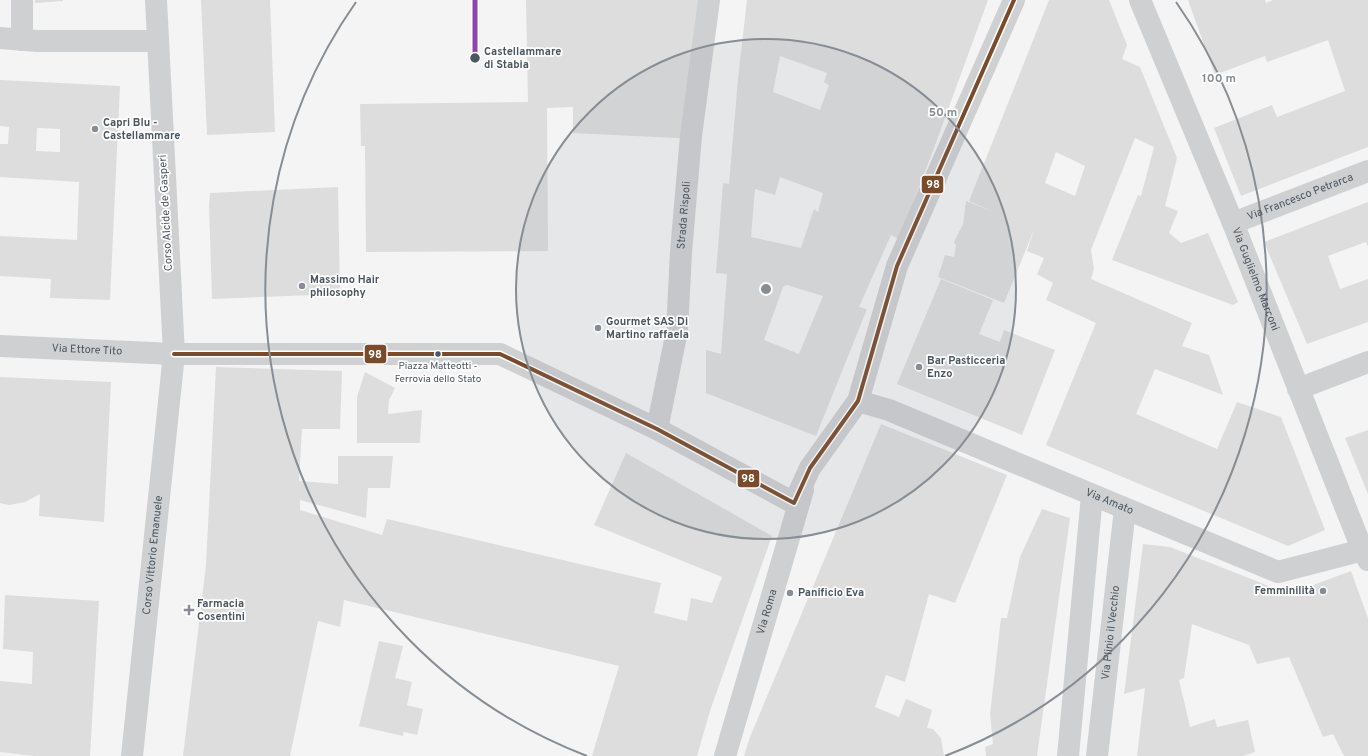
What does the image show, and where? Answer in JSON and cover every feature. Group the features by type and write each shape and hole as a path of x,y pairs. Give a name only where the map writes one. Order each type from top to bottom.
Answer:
{"street":[{"path":"22,0 22,40"},
{"name":"Corso Alcide de Gasperi","path":"156,0 174,354"},
{"name":"Strada Rispoli","path":"657,429 677,331 681,252 691,136 709,0"},
{"name":"Via Roma","path":"794,503 810,468 858,401 898,266 1014,0"},
{"name":"Via Guglielmo Marconi","path":"1140,0 1233,223 1298,389 1366,555"},
{"path":"0,38 22,40 158,41"},
{"name":"Via Francesco Petrarca","path":"1233,223 1368,171"},
{"name":"Via Ettore Tito","path":"0,346 174,354 500,354 657,429 794,503"},
{"name":"Corso Vittorio Emanuele","path":"132,756 174,354"},
{"path":"1298,389 1368,362"},
{"name":"Via Amato","path":"858,401 889,410 1278,572 1366,555"},
{"name":"Via Roma","path":"725,756 810,468"},
{"path":"1068,756 1092,495"},
{"name":"Via Plinio il Vecchio","path":"1097,756 1125,509"}],"building":[{"path":"35,0 63,0 63,1 35,3"},
{"path":"201,0 270,0 275,132 207,135"},
{"path":"526,0 711,0 697,139 573,133 573,107 547,108 548,251 366,252 365,146 361,146 360,104 528,102"},
{"path":"747,0 988,0 899,239 891,235 859,307 867,309 816,436 706,393 706,350 721,354 727,274 716,273 723,183 729,184 738,79","holes":["780,56 827,73 824,82 829,85 820,110 773,92","780,177 823,193 818,212 814,209 801,248 751,237 755,189 775,195","787,285 823,296 799,354 764,340 783,287"]},
{"path":"1049,0 1109,0 1127,45 1122,59 1140,67 1177,158 1165,206 1178,211 1169,233 1181,243 1208,233 1238,302 1233,305 1112,260 1138,195 1141,196 1154,147 1135,138 1091,250 1094,269 1091,279 1192,323 1182,346 1209,355 1223,395 1155,369 1136,414 1217,449 1237,402 1281,417 1325,530 1288,546 1046,445 1096,323 1046,300 1053,283 1037,274 1044,258 1027,251 1034,230 1004,303 938,277 945,255 954,257 956,246 954,242 963,224 966,201 994,212 969,201","holes":["1056,152 1085,166 1075,196 1045,183"]},
{"path":"1188,0 1265,0 1266,3 1273,0 1368,0 1368,147 1241,196 1214,128 1272,105 1277,117 1345,91 1328,40 1267,62 1265,56 1215,75"},
{"path":"0,80 120,86 110,300 50,298 51,279 0,276 0,236 77,240 79,182 0,177 0,144 8,144 9,127 0,126","holes":["37,128 60,129 60,152 36,151"]},
{"path":"338,187 340,294 212,299 209,206 210,193"},
{"path":"1368,202 1368,247 1366,242 1328,256 1340,289 1368,279 1368,322 1307,344 1264,242"},
{"path":"941,279 993,300 979,334 1000,342 1004,330 1055,350 1022,435 897,384"},
{"path":"216,367 342,371 340,429 302,429 299,481 338,484 338,456 393,456 390,488 368,488 366,518 300,500 300,510 382,535 387,519 661,583 654,613 687,621 691,598 712,603 722,577 594,525 626,453 772,536 710,711 697,756 592,756 619,666 344,600 340,627 318,621 290,756 183,756 206,565"},
{"path":"365,372 395,388 389,400 388,414 422,410 420,443 357,443 357,397"},
{"path":"0,377 111,382 104,522 39,516 40,494 25,502 9,505 0,503"},
{"path":"881,424 1007,475 955,603 929,594 905,682 886,675 875,707 899,717 906,699 932,710 927,728 933,729 941,738 944,756 744,756 750,737"},
{"path":"1368,430 1368,494 1345,438"},
{"path":"1042,509 1070,518 1037,756 986,756 985,747 993,744 990,714 1001,618 1007,618 1020,557"},
{"path":"1143,544 1170,547 1289,594 1351,571 1368,618 1368,756 1344,756 1333,734 1323,737 1289,657 1257,664 1249,645 1192,624 1184,678 1179,680 1190,727 1215,719 1217,727 1248,720 1255,752 1243,756 1137,756 1145,688 1124,694"},
{"path":"5,595 99,601 90,756 34,756 0,752 0,681 32,684 33,652 3,649"},
{"path":"379,641 403,646 395,678 412,682 407,705 423,709 417,735 404,732 403,736 359,726"}],"transit line":[{"path":"475,0 475,58"},
{"name":"98","path":"174,354 500,354 657,429 794,503 810,468 858,401 897,266 1014,0"}],"place":[{"name":"Castellammare di Stabia","path":"475,58"},
{"name":"Capri Blu - Castellammare","path":"95,129"},
{"name":"Massimo Hair philosophy","path":"302,286"},
{"name":"Gourmet SAS Di Martino raffaela","path":"598,328"},
{"name":"Piazza Matteotti - Ferrovia dello Stato","path":"438,354"},
{"name":"Bar Pasticceria Enzo","path":"919,367"},
{"name":"Femminilità","path":"1323,591"},
{"name":"Panificio Eva","path":"790,593"},
{"name":"Farmacia Cosentini","path":"189,610"}]}
